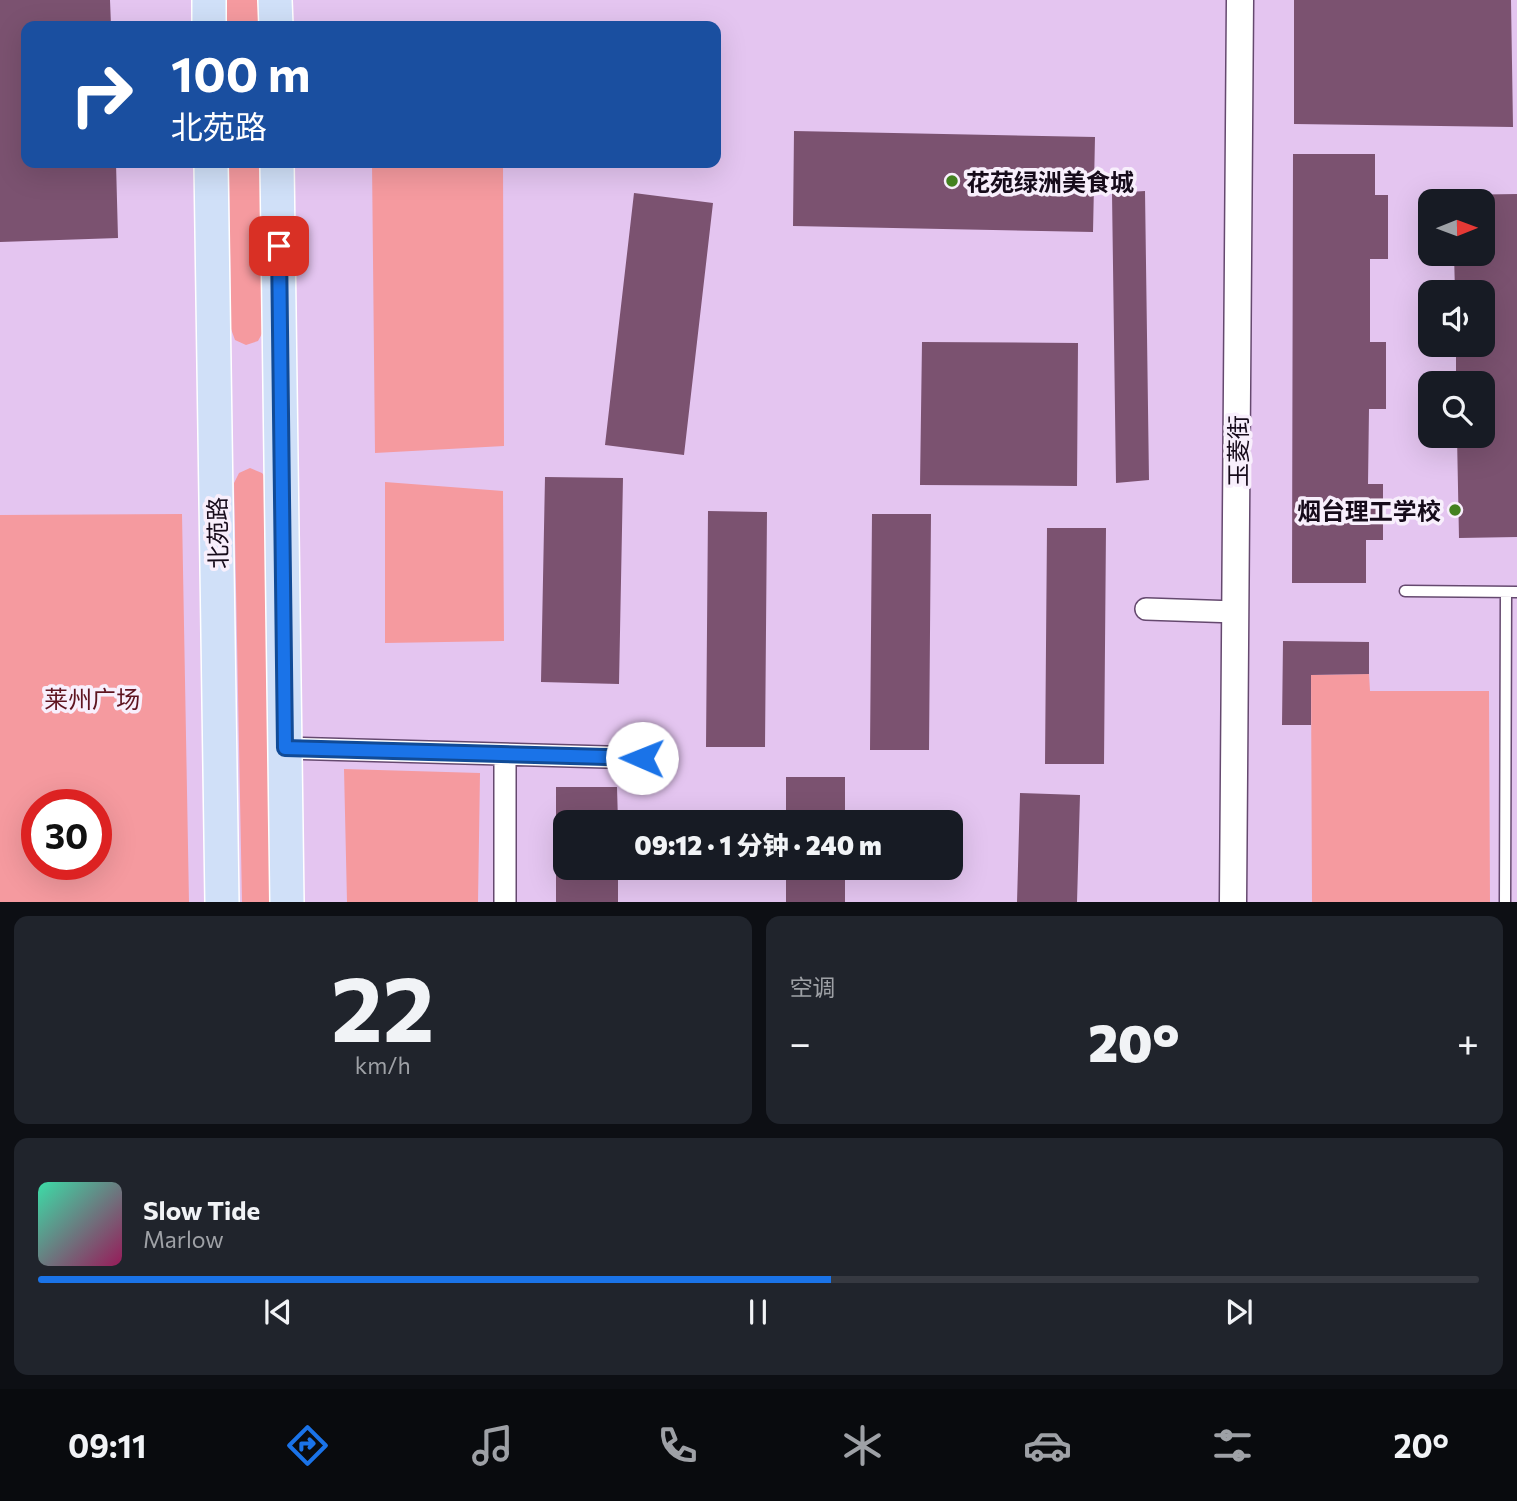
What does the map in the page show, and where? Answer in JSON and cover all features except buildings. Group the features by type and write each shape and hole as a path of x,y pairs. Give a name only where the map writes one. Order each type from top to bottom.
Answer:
{"main road":[{"path":"209,0 209,21"},
{"path":"275,0 276,21"},
{"name":"北苑路","path":"211,168 222,902"},
{"path":"278,168 287,902"}],"street":[{"name":"玉菱街","path":"1233,902 1240,0"},
{"path":"1146,609 1236,612"},
{"path":"285,748 642,758"},
{"path":"505,755 505,902"}],"lane":[{"path":"1405,591 1511,592 1505,902"}],"green space":[{"path":"226,0 260,0 260,21 227,21"},
{"path":"229,168 262,168 264,330 258,341 246,345 235,340 231,329"},
{"path":"372,168 503,168 504,446 375,453"},
{"path":"250,468 262,473 266,478 275,902 242,902 234,483 239,473"},
{"path":"385,482 503,491 504,641 385,643"},
{"name":"莱州广场","path":"182,514 189,902 0,902 0,515"},
{"path":"1369,674 1370,691 1489,691 1490,902 1312,902 1311,675"},
{"path":"344,769 480,773 478,902 347,902"}],"place":[{"name":"花苑绿洲美食城","path":"952,181"},
{"name":"烟台理工学校","path":"1455,510"}],"route":[{"path":"279,246 285,748 642,758"}]}
